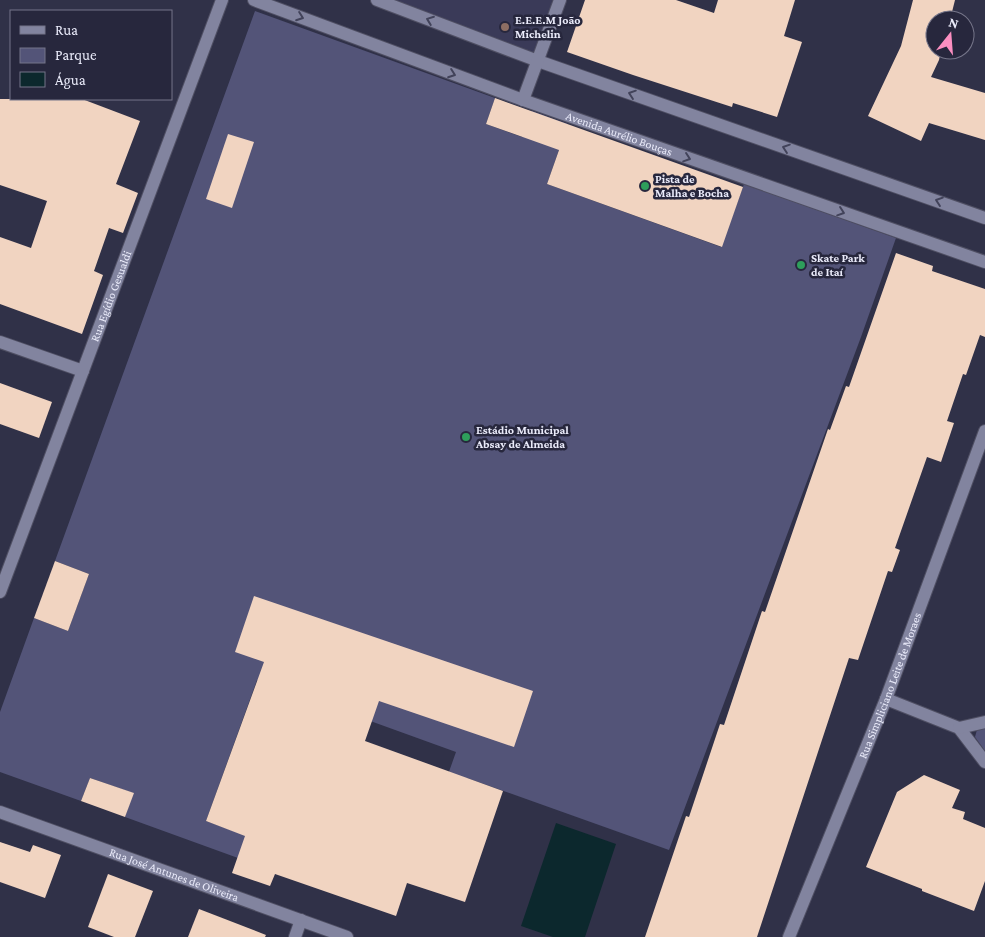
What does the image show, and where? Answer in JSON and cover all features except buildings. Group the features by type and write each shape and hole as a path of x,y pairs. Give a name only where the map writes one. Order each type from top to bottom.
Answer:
{"street":[{"name":"Rua Egídio Gesualdi","path":"0,592 222,0"},
{"name":"Avenida Aurélio Bouças","path":"254,0 523,100 985,262"},
{"path":"377,0 538,61 985,218"},
{"path":"523,100 560,0"},
{"path":"0,342 83,372"},
{"name":"Rua Simpliciano Leite de Moraes","path":"789,937 886,699 985,432"},
{"path":"886,699 959,728 985,762"},
{"path":"959,728 985,722"},
{"name":"Rua José Antunes de Oliveira","path":"0,812 347,937"},
{"path":"295,937 301,920"}],"shaded area":[{"name":"E.E.E.M João Michelin","path":"392,0 556,0 536,54"}],"green space":[{"path":"255,11 495,98 486,124 522,137 532,111 568,124 547,184 721,247 744,184 896,238 861,337 669,850 467,778 440,797 456,752 257,680 206,821 294,853 238,858 125,817 133,793 90,778 81,801 0,772 0,712 34,618 68,631 89,574 55,561"},
{"path":"985,724 985,751 975,737 978,726"}],"water":[{"path":"556,823 616,844 585,937 553,937 521,926"}],"place":[{"name":"E.E.E.M João Michelin","path":"505,27"},
{"name":"Pista de Malha e Bocha","path":"645,186"},
{"name":"Skate Park de Itaí","path":"801,265"},
{"name":"Estádio Municipal Absay de Almeida","path":"466,437"}]}
